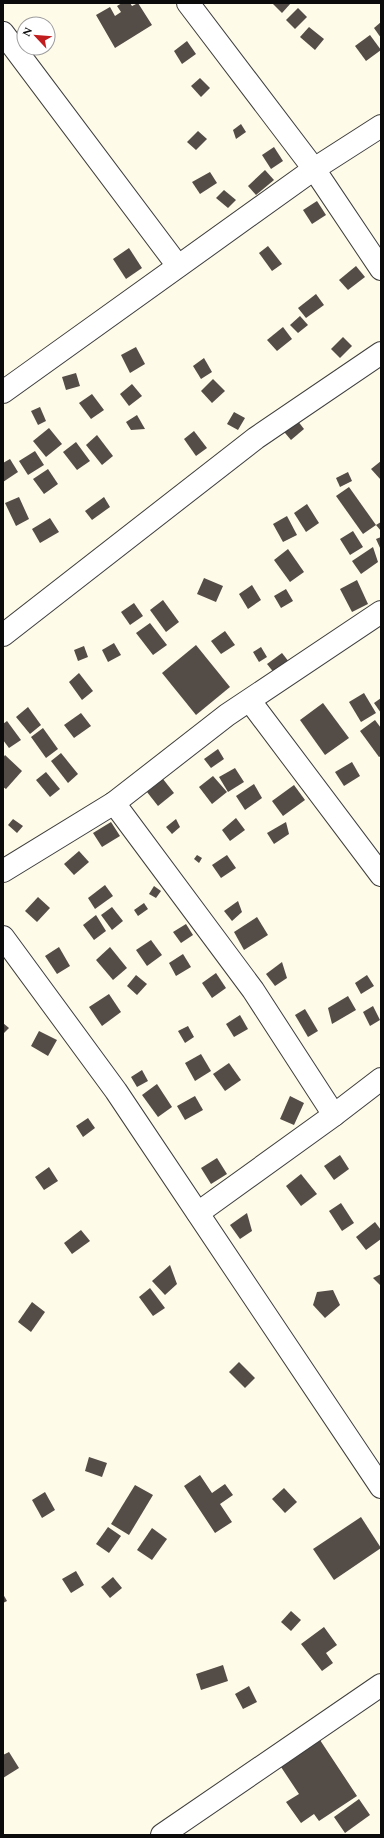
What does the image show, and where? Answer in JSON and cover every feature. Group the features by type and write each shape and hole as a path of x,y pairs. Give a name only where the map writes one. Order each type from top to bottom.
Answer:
{"street":[{"path":"188,3 314,169 381,269"},
{"path":"3,33 178,266"},
{"path":"3,392 314,169 381,126"},
{"path":"3,635 256,438 381,353"},
{"path":"3,871 114,803 227,715 381,612"},
{"path":"250,701 381,875"},
{"path":"114,803 253,990 334,1115"},
{"path":"3,937 116,1091 381,1487"},
{"path":"198,1213 334,1115 381,1079"},
{"path":"162,1835 381,1684"}],"building":[{"path":"122,3 130,3 132,6 138,3 152,25 115,48 96,15 110,7 115,16 121,12 117,6"},
{"path":"272,3 291,3 282,13"},
{"path":"298,8 307,17 295,29 286,20"},
{"path":"381,22 381,38 374,28"},
{"path":"309,27 324,39 315,50 300,37"},
{"path":"370,35 381,50 366,61 355,46"},
{"path":"187,41 196,54 182,64 174,51"},
{"path":"200,78 210,88 201,97 191,86"},
{"path":"241,124 246,132 236,139 233,130"},
{"path":"198,131 207,139 196,150 187,142"},
{"path":"274,147 283,161 271,169 262,155"},
{"path":"265,170 274,180 256,195 248,186"},
{"path":"210,172 217,183 200,194 192,182"},
{"path":"224,190 236,200 228,208 216,198"},
{"path":"317,201 326,215 312,224 303,210"},
{"path":"268,246 282,264 272,271 259,253"},
{"path":"129,248 142,268 126,279 113,259"},
{"path":"356,266 365,277 348,290 339,280"},
{"path":"316,294 324,305 306,318 298,308"},
{"path":"300,316 308,325 298,333 290,325"},
{"path":"283,327 292,339 277,351 267,340"},
{"path":"343,337 352,346 340,358 331,349"},
{"path":"136,347 145,364 130,373 121,355"},
{"path":"204,358 212,372 201,379 193,366"},
{"path":"76,373 80,386 66,390 62,377"},
{"path":"213,379 225,391 212,403 201,391"},
{"path":"132,384 142,396 129,406 120,394"},
{"path":"92,394 104,410 91,419 79,403"},
{"path":"40,407 46,421 38,425 31,411"},
{"path":"234,412 245,418 238,430 227,424"},
{"path":"137,415 145,429 131,430 126,422"},
{"path":"294,416 304,429 291,440 280,427"},
{"path":"49,428 62,444 46,457 33,441"},
{"path":"194,431 207,448 196,456 184,439"},
{"path":"97,435 113,456 102,465 86,445"},
{"path":"76,442 90,461 77,470 63,452"},
{"path":"35,451 44,465 28,475 19,461"},
{"path":"10,459 18,472 3,482 3,463"},
{"path":"381,461 381,480 371,469"},
{"path":"48,469 58,484 44,494 33,479"},
{"path":"348,472 352,481 340,487 336,478"},
{"path":"349,487 376,525 363,534 336,496"},
{"path":"19,497 29,519 16,526 5,503"},
{"path":"104,497 110,507 92,520 85,511"},
{"path":"307,504 319,523 306,532 294,513"},
{"path":"287,516 297,535 283,542 273,524"},
{"path":"50,518 59,532 40,543 32,529"},
{"path":"381,522 381,531 376,525"},
{"path":"353,531 363,547 350,555 340,539"},
{"path":"381,537 381,550 376,539"},
{"path":"373,547 378,562 361,574 352,561"},
{"path":"288,549 304,572 290,582 274,560"},
{"path":"204,578 223,586 216,602 197,594"},
{"path":"357,580 368,604 352,612 340,589"},
{"path":"252,585 261,600 248,609 239,594"},
{"path":"286,589 293,601 281,608 274,596"},
{"path":"163,600 179,622 166,632 150,610"},
{"path":"134,603 143,616 130,625 121,612"},
{"path":"150,623 167,645 153,655 136,633"},
{"path":"225,631 235,645 221,654 211,641"},
{"path":"114,643 121,655 108,662 102,650"},
{"path":"196,645 230,687 196,715 162,673"},
{"path":"84,646 88,657 78,661 74,650"},
{"path":"261,647 267,657 259,662 253,652"},
{"path":"282,653 293,667 279,679 267,664"},
{"path":"79,673 93,691 82,700 69,682"},
{"path":"364,693 376,713 361,722 349,702"},
{"path":"381,698 381,713 374,703"},
{"path":"323,703 349,738 325,755 300,720"},
{"path":"28,707 41,725 30,734 16,717"},
{"path":"81,713 91,726 74,738 64,725"},
{"path":"375,720 381,728 381,756 379,757 360,731"},
{"path":"7,721 21,740 9,748 3,740 3,724"},
{"path":"43,728 58,749 46,758 31,737"},
{"path":"218,749 224,759 211,768 204,759"},
{"path":"61,753 78,774 68,783 51,761"},
{"path":"5,755 22,771 6,789 3,787 3,758"},
{"path":"352,762 360,776 344,786 335,772"},
{"path":"235,768 244,782 228,792 219,777"},
{"path":"46,772 60,789 50,797 36,780"},
{"path":"213,776 227,792 212,804 199,787"},
{"path":"163,779 174,793 158,806 147,792"},
{"path":"254,784 262,798 245,810 236,796"},
{"path":"294,785 305,800 283,816 272,801"},
{"path":"236,818 245,830 230,841 222,830"},
{"path":"13,819 23,826 17,833 8,825"},
{"path":"176,819 180,827 172,834 166,827"},
{"path":"111,822 120,836 102,847 93,833"},
{"path":"286,822 289,834 274,844 267,833"},
{"path":"79,851 89,862 74,875 64,864"},
{"path":"197,855 202,858 199,863 194,859"},
{"path":"227,855 236,868 221,878 212,865"},
{"path":"105,885 113,896 95,909 88,898"},
{"path":"154,886 161,891 156,898 149,894"},
{"path":"38,897 50,908 37,922 25,911"},
{"path":"238,901 242,912 232,921 224,911"},
{"path":"144,903 148,909 138,916 134,910"},
{"path":"112,907 123,921 112,930 101,915"},
{"path":"96,915 106,931 94,940 83,925"},
{"path":"257,917 268,935 244,950 234,932"},
{"path":"186,924 193,935 181,943 173,932"},
{"path":"151,940 162,955 147,966 136,950"},
{"path":"59,947 70,966 57,974 45,956"},
{"path":"110,947 127,968 113,980 96,960"},
{"path":"183,954 191,967 176,976 169,963"},
{"path":"282,962 287,978 275,986 266,974"},
{"path":"216,973 226,988 212,998 202,983"},
{"path":"136,975 147,984 137,995 127,986"},
{"path":"367,975 374,986 361,994 355,983"},
{"path":"109,994 121,1012 102,1026 89,1007"},
{"path":"348,996 356,1010 332,1024 328,1008"},
{"path":"373,1006 380,1020 370,1026 363,1012"},
{"path":"305,1009 318,1031 308,1037 295,1015"},
{"path":"240,1015 248,1029 234,1037 226,1024"},
{"path":"3,1023 9,1028 3,1034"},
{"path":"188,1026 194,1037 185,1043 178,1031"},
{"path":"39,1031 57,1040 48,1056 31,1046"},
{"path":"201,1054 211,1071 195,1081 185,1063"},
{"path":"229,1063 241,1080 225,1091 213,1074"},
{"path":"142,1070 148,1081 137,1087 131,1077"},
{"path":"157,1084 172,1107 158,1117 142,1095"},
{"path":"195,1096 203,1110 185,1120 177,1106"},
{"path":"290,1096 304,1103 294,1125 280,1119"},
{"path":"88,1118 95,1128 83,1137 76,1126"},
{"path":"340,1155 349,1169 334,1180 324,1166"},
{"path":"217,1158 227,1174 211,1184 201,1168"},
{"path":"49,1167 58,1181 44,1190 35,1177"},
{"path":"301,1174 317,1194 301,1206 286,1186"},
{"path":"341,1203 354,1223 342,1231 329,1211"},
{"path":"247,1213 252,1231 240,1239 230,1225"},
{"path":"375,1222 381,1230 381,1239 366,1250 356,1237"},
{"path":"81,1230 90,1241 72,1254 64,1243"},
{"path":"170,1265 177,1284 165,1295 152,1281"},
{"path":"381,1274 381,1286 373,1278"},
{"path":"150,1288 165,1308 153,1316 139,1297"},
{"path":"333,1290 340,1305 325,1318 313,1305 317,1292"},
{"path":"32,1302 45,1312 31,1332 18,1322"},
{"path":"239,1362 255,1378 245,1388 229,1372"},
{"path":"89,1457 107,1463 102,1477 85,1471"},
{"path":"200,1475 212,1493 225,1484 233,1495 220,1504 232,1522 215,1533 184,1486"},
{"path":"135,1485 153,1495 129,1535 111,1524"},
{"path":"284,1488 297,1502 285,1513 272,1499"},
{"path":"45,1492 55,1510 42,1518 32,1500"},
{"path":"361,1517 381,1548 334,1580 313,1549"},
{"path":"108,1527 121,1536 109,1553 96,1544"},
{"path":"152,1528 167,1539 152,1560 137,1550"},
{"path":"76,1571 84,1585 71,1593 62,1579"},
{"path":"113,1577 122,1588 110,1598 101,1587"},
{"path":"3,1594 7,1601 3,1603"},
{"path":"291,1611 301,1620 291,1631 281,1622"},
{"path":"324,1627 337,1645 326,1653 333,1663 322,1671 301,1644"},
{"path":"223,1665 228,1681 201,1690 196,1674"},
{"path":"249,1686 257,1702 243,1709 235,1694"},
{"path":"320,1740 357,1796 319,1821 314,1814 301,1823 286,1802 299,1794 281,1767"},
{"path":"9,1752 19,1768 3,1778 3,1755"},
{"path":"359,1799 370,1815 345,1833 334,1817"}]}
